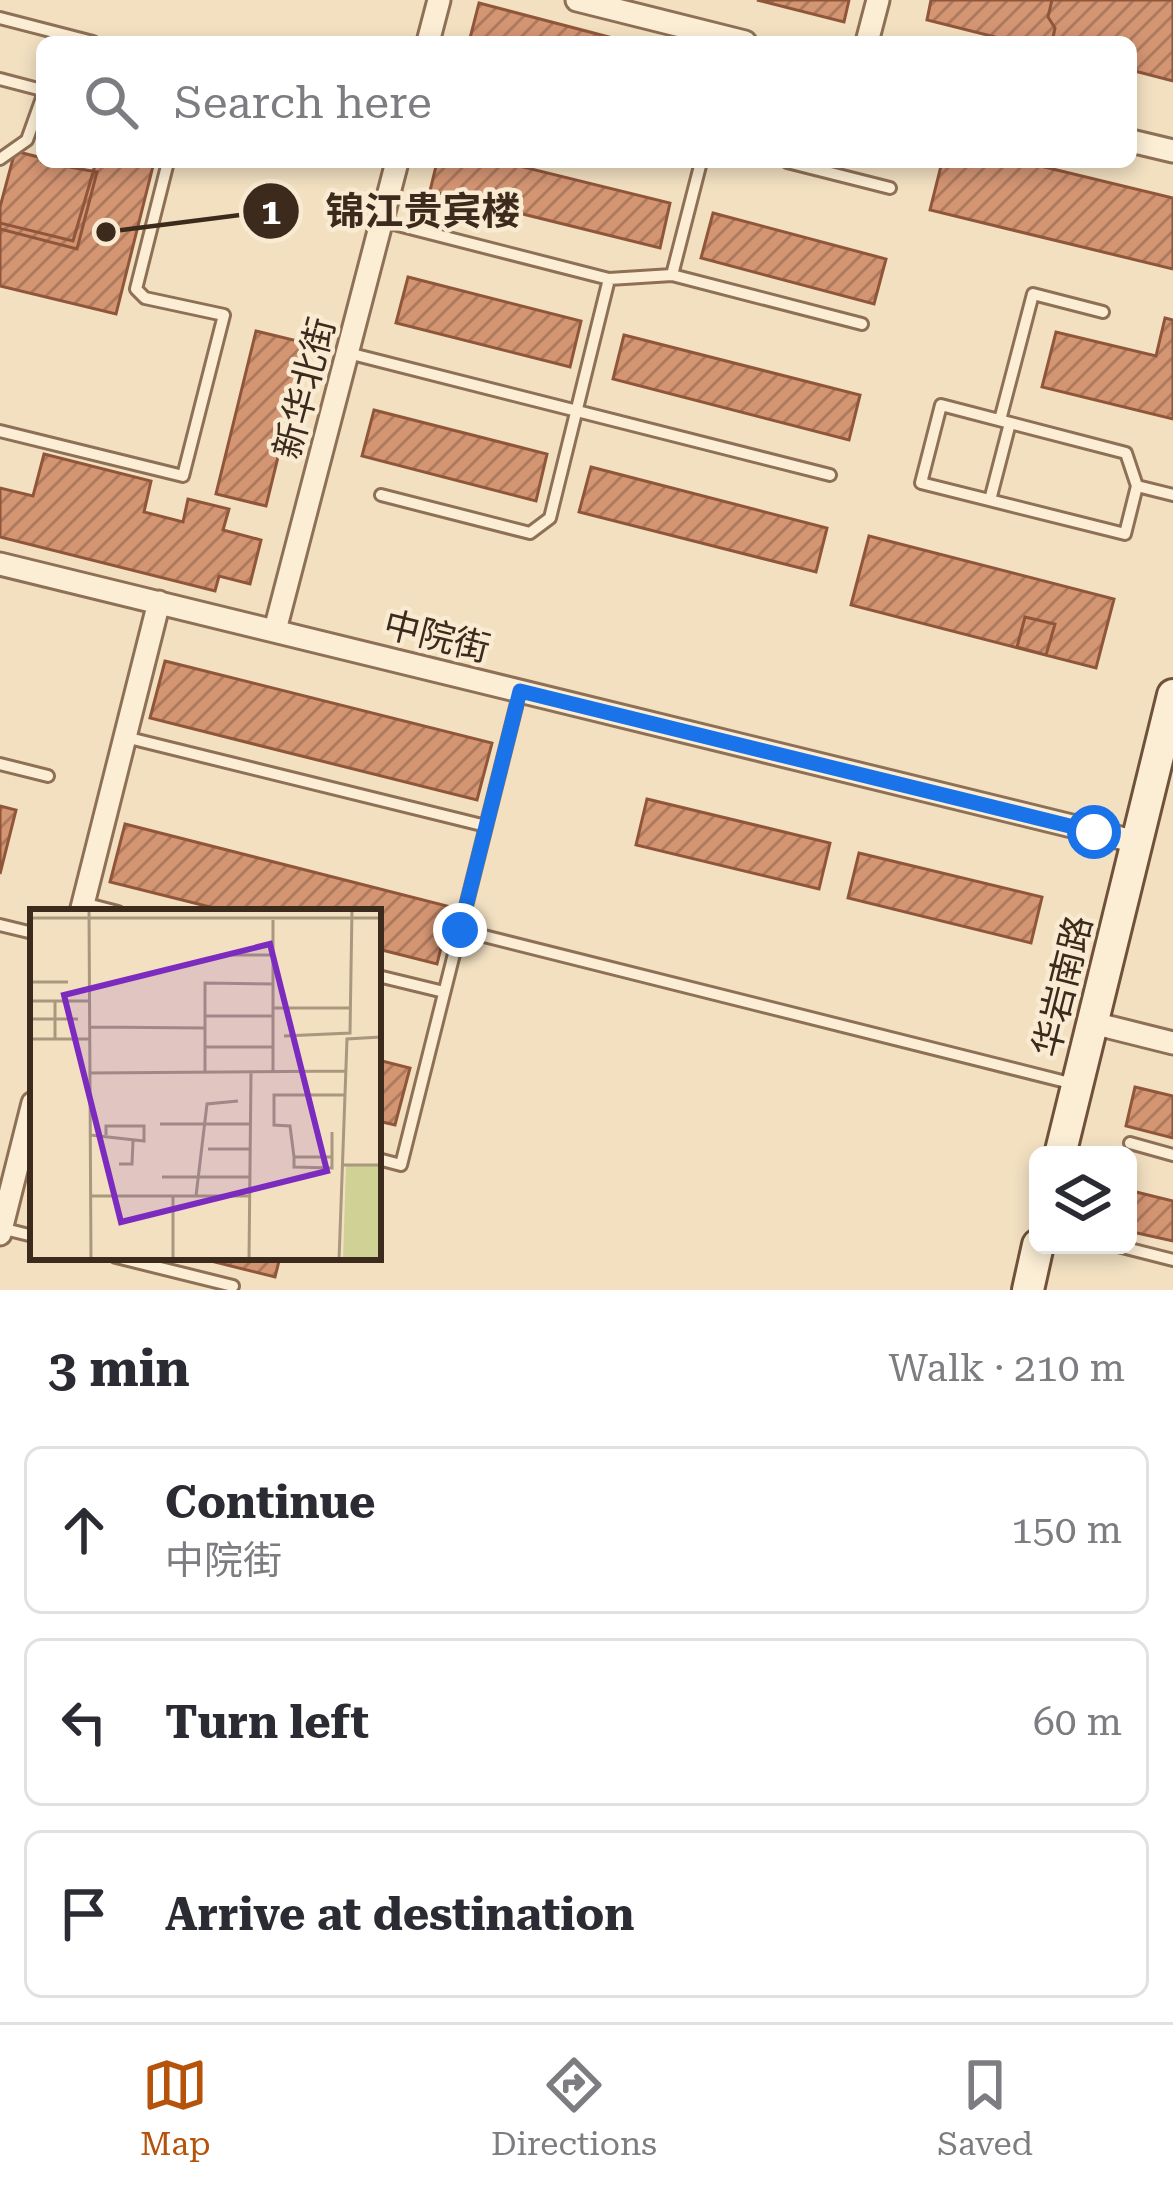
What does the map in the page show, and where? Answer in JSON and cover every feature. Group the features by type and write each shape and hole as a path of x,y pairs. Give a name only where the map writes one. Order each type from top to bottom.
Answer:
{"street":[{"path":"430,36 439,0"},
{"path":"577,0 717,36"},
{"path":"869,36 878,0"},
{"path":"1137,142 1173,151"},
{"name":"新华北街","path":"275,630 395,168"},
{"name":"中院街","path":"0,564 1137,842"},
{"path":"82,908 159,602"},
{"name":"华岩南路","path":"1062,1146 1173,695"},
{"path":"1093,1023 1173,1043"},
{"path":"1,1231 30,1115"},
{"path":"1028,1290 1036,1254"}],"lane":[{"path":"0,18 70,36"},
{"path":"0,79 36,92"},
{"path":"0,159 27,140 36,112"},
{"path":"0,431 184,476 224,315 145,298 136,289 166,168"},
{"path":"672,275 699,168"},
{"path":"812,168 890,188"},
{"path":"382,221 609,279 672,275 862,323"},
{"path":"381,494 530,533 550,518 609,279"},
{"path":"990,500 1033,294 1103,312"},
{"path":"348,353 830,475"},
{"path":"940,405 1126,452 1137,486 1125,534 921,482 940,405"},
{"path":"1137,486 1173,495"},
{"path":"381,1160 401,1165 520,691"},
{"path":"125,737 486,826"},
{"path":"0,764 48,776"},
{"path":"0,925 30,932"},
{"path":"460,930 1077,1085"},
{"path":"381,977 444,992"},
{"path":"1130,1143 1173,1155"},
{"path":"1137,1251 1173,1260"},
{"path":"128,1260 233,1286"}],"building":[{"path":"757,0 849,0 844,22"},
{"path":"931,0 1173,0 1173,81 1137,72 1137,36 991,36 927,20"},
{"path":"1052,0 1173,0 1173,81 1137,72 1137,36 1053,36 1055,28 1048,17"},
{"path":"479,3 605,36 471,36"},
{"path":"15,151 36,156 36,168 97,172 77,249 0,229 0,207"},
{"path":"94,168 152,168 116,314 0,286 0,223 73,241"},
{"path":"436,168 527,168 670,203 660,248 430,191"},
{"path":"940,168 1049,168 1173,198 1173,269 930,210"},
{"path":"713,213 886,259 874,304 701,258"},
{"path":"408,277 581,321 570,367 396,323"},
{"path":"1165,318 1173,320 1173,419 1042,387 1056,332 1156,356"},
{"path":"256,331 306,343 266,506 216,494"},
{"path":"624,335 860,395 849,440 613,379"},
{"path":"374,410 547,454 536,501 362,456"},
{"path":"44,454 151,481 144,512 183,522 188,499 229,509 223,530 261,540 250,584 219,576 215,591 0,537 0,488 33,496"},
{"path":"591,467 827,528 816,572 579,512"},
{"path":"869,536 1114,599 1096,668 851,605"},
{"path":"1025,617 1055,624 1046,655 1017,647"},
{"path":"165,661 492,743 477,800 150,718"},
{"path":"647,799 830,843 819,889 636,845"},
{"path":"0,806 16,810 0,874"},
{"path":"125,824 451,907 437,964 381,950 381,909 218,909 110,882"},
{"path":"859,853 1042,897 1031,943 848,898"},
{"path":"381,1061 410,1068 395,1125 381,1122"},
{"path":"1135,1087 1173,1096 1173,1138 1126,1126"},
{"path":"1137,1192 1173,1201 1173,1241 1137,1233"},
{"path":"207,1260 279,1260 275,1277"}],"place":[{"name":"锦江贵宾楼","path":"106,232"}],"route":[{"path":"460,930 520,691 1094,832"}]}
